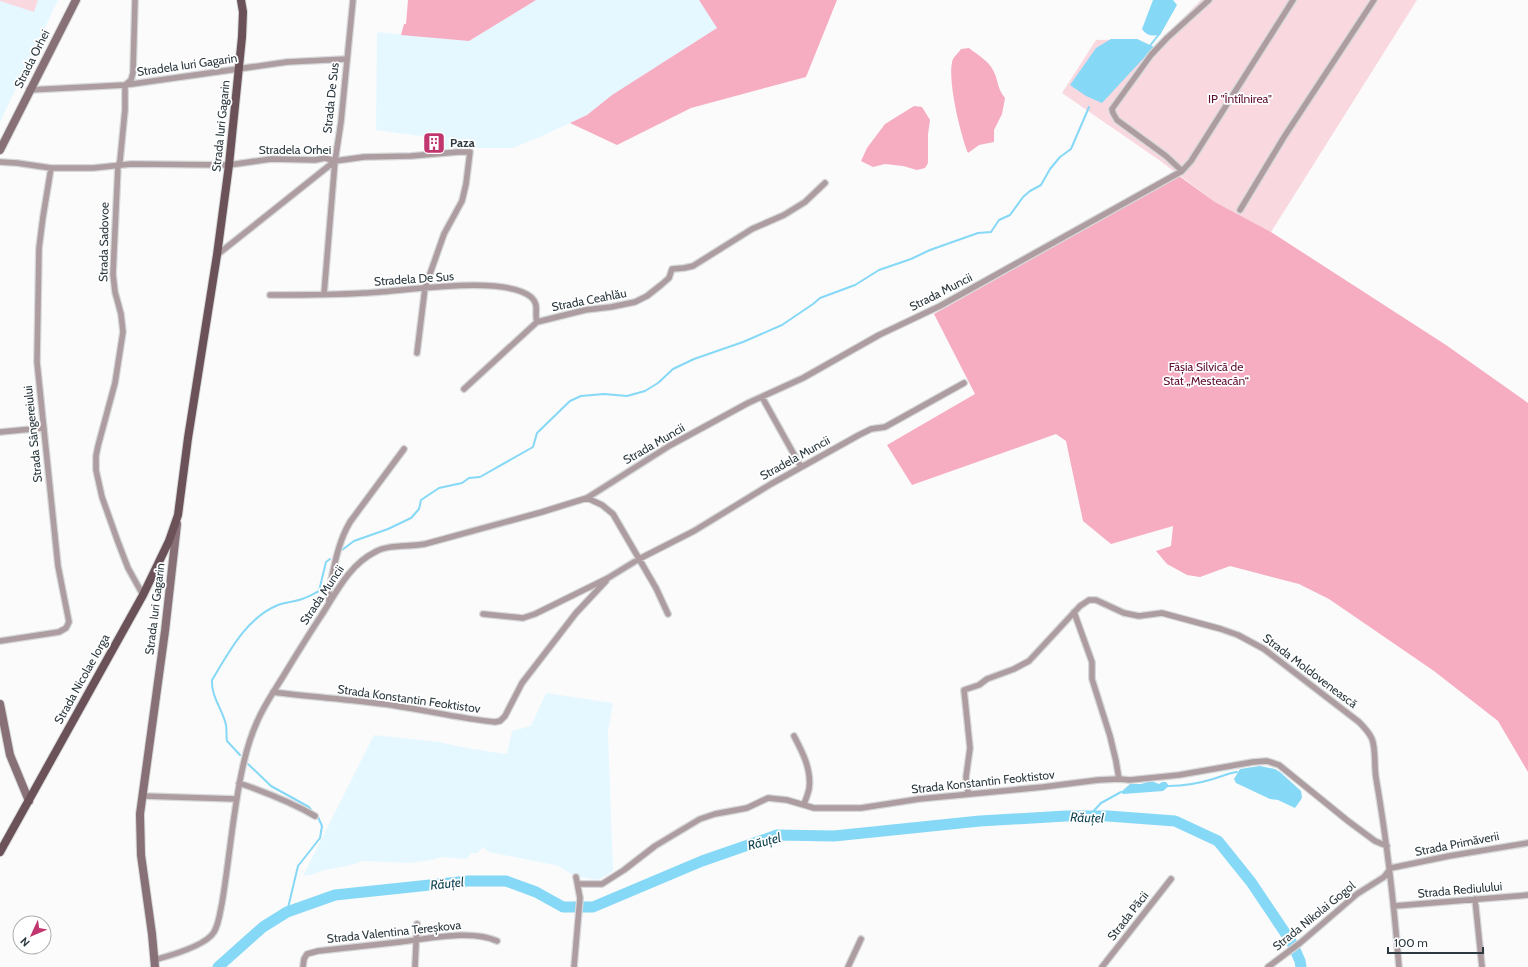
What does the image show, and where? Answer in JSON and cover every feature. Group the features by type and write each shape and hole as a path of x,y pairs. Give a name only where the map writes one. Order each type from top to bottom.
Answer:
{"main road":[{"name":"Strada Iuri Gagarin","path":"178,515 188,438 217,255 229,165 242,37 243,12 241,0"},
{"name":"Strada Nicolae Iorga","path":"0,852 143,595 169,541 178,515"}],"street":[{"name":"Strada Orhei","path":"0,150 29,90 76,0"},
{"name":"Strada Sadovoe","path":"135,0 133,72 131,80 125,85 125,110 120,161 118,166 113,274 123,332 115,383 97,451 96,470 102,497 118,542 128,568 143,595"},
{"name":"Strada De Sus","path":"324,294 335,161 353,0"},
{"path":"1209,0 1167,38 1151,55 1112,109 1117,120 1166,156 1182,171 1191,161 1293,0"},
{"path":"1240,210 1284,137 1374,0"},
{"name":"Stradela Iuri Gagarin","path":"29,90 125,85 287,62 347,59"},
{"name":"Stradela Orhei","path":"0,162 51,168 93,168 137,164 229,165 262,159 315,160 325,158 335,161 364,157 411,156 470,152 464,192 459,206 444,234 424,288"},
{"path":"217,255 335,161"},
{"name":"Strada Sângereiului","path":"0,642 59,632 66,628 69,622 58,566 37,362 39,266 43,217 51,168"},
{"name":"Strada Muncii","path":"154,963 167,956 202,942 209,938 215,931 226,881 239,783 253,730 262,710 329,601 354,568 365,558 386,547 411,546 433,542 587,498 670,446 762,397 803,378 879,335 946,302 1182,171"},
{"name":"Strada Ceahlău","path":"464,389 537,322 586,310 611,307 640,300 661,286 669,278 672,269 693,266 752,229 784,215 805,202 825,183"},
{"name":"Stradela De Sus","path":"270,295 371,293 424,288 481,286 511,289 526,294 535,302 537,322"},
{"path":"417,353 424,288"},
{"name":"Stradela Muncii","path":"483,614 515,618 528,616 608,578 640,559 694,531 801,467 859,435 872,429 885,427 964,383"},
{"path":"762,397 801,467"},
{"path":"0,432 43,428"},
{"path":"329,601 329,587 335,560 344,532 404,449"},
{"path":"587,498 602,505 613,514 656,588 668,614"},
{"name":"Strada Iuri Gagarin","path":"154,963 152,934 141,855 140,829 142,796 165,631 178,515"},
{"name":"Strada Konstantin Feoktistov","path":"273,692 383,704 495,722 503,719 522,683 576,613 608,578"},
{"name":"Strada Moldovenească","path":"968,794 966,777 970,748 964,690 979,685 987,678 1014,669 1029,661 1074,612 1089,600 1096,600 1124,613 1135,616 1157,613 1174,616 1238,635 1264,649 1293,670 1359,722 1369,732 1373,744 1374,763 1391,868 1399,967"},
{"path":"1074,612 1092,662 1092,679 1110,736 1119,779"},
{"path":"0,704 10,755 29,801"},
{"path":"794,736 801,749 808,773 809,789 804,804"},
{"name":"Strada Konstantin Feoktistov","path":"578,884 602,884 624,870 655,846 691,824 705,817 747,808 768,798 780,798 814,808 861,808 968,794 1119,779 1130,780 1179,775 1253,762 1267,761 1279,765 1348,821 1375,841 1387,846"},
{"path":"239,783 266,792 300,807 315,816"},
{"path":"142,796 236,800"},
{"name":"Strada Primăverii","path":"1391,868 1449,856 1528,843"},
{"name":"Strada Nikolai Gogol","path":"1269,967 1300,943 1357,894 1384,877 1391,868"},
{"path":"574,967 580,898 576,877"},
{"name":"Strada Păcii","path":"1102,967 1171,879"},
{"name":"Strada Rediulului","path":"1394,906 1528,894"},
{"path":"1475,899 1482,967"},
{"path":"415,967 416,924"},
{"name":"Strada Valentina Tereșkova","path":"304,967 306,956 312,952 415,940 474,936 489,938 497,941"},
{"path":"848,967 861,939"}],"shaded area":[{"path":"0,0 58,0 0,122"},
{"path":"536,0 699,0 718,28 612,95 587,115 513,148 443,148 443,143 436,142 436,145 432,145 432,142 428,137 376,130 377,32 469,41"},
{"path":"546,693 613,703 608,732 613,871 598,880 574,876 559,866 489,852 483,847 477,853 471,853 467,859 443,857 410,863 361,861 355,864 303,876 374,735 439,742 466,748 507,754 512,731 531,726"}],"green space":[{"path":"0,0 38,0 34,12"},
{"path":"408,0 536,0 469,41 401,35 404,24 406,24"},
{"path":"699,0 837,0 806,77 691,108 617,145 570,123 587,115 612,95 717,28"},
{"name":"IP \"Întîlnirea\"","path":"1201,0 1417,0 1271,232 1215,202 1159,160 1062,93 1096,40 1137,39 1154,47"},
{"path":"969,48 990,65 1005,98 1002,114 994,130 994,142 979,145 968,153 955,106 951,79 951,67 953,59 961,49"},
{"path":"914,106 922,107 930,120 928,134 928,163 925,168 917,170 903,166 885,164 873,167 861,161 867,148 885,124"},
{"name":"Fâșia Silvică de Stat „Mesteacăn“","path":"1179,176 1215,202 1271,232 1446,345 1528,403 1528,772 1498,721 1434,671 1329,599 1299,584 1230,566 1200,577 1187,575 1167,564 1156,551 1171,546 1173,526 1111,544 1083,521 1066,441 1056,434 912,485 887,445 975,394 934,314"}],"water":[{"path":"1153,0 1173,0 1177,5 1160,35 1150,35 1142,29"},
{"path":"1111,39 1137,39 1154,47 1102,103 1086,96 1070,85 1096,48"},
{"path":"1260,766 1275,769 1280,772 1301,791 1302,798 1295,808 1278,800 1270,799 1236,783 1234,779 1240,769"},
{"path":"1151,781 1159,784 1166,782 1169,786 1163,791 1123,794 1121,792 1130,784 1141,784"}],"waterway":[{"path":"1149,47 1160,33"},
{"path":"342,550 354,541 388,529 411,518 419,509 421,500 439,488 462,483 469,478 480,477 533,447 537,433 570,401 581,396 604,394 627,396 645,391 658,383 673,369 694,359 743,342 782,325 820,298 855,285 879,270 978,233 991,232 999,220 1010,215 1023,197 1041,185 1050,169 1060,157 1071,149 1089,107"},
{"path":"240,755 227,741 226,725 213,692 212,680 239,637 257,618 278,605 302,599 319,591 326,562 330,559"},
{"path":"248,764 271,786 309,807 312,811"},
{"path":"1169,786 1202,782 1237,772"},
{"path":"1089,816 1101,803 1121,792"},
{"name":"Răuțel","path":"218,967 263,927 287,912 335,895 468,881 506,881 536,892 563,907 593,907 702,861 777,835 834,836 980,821 1066,816 1108,816 1175,821 1218,841 1251,882 1292,943 1301,967"},
{"path":"287,912 298,866 320,838 322,826 318,817"}],"place":[{"name":"Paza","path":"434,143"}]}
